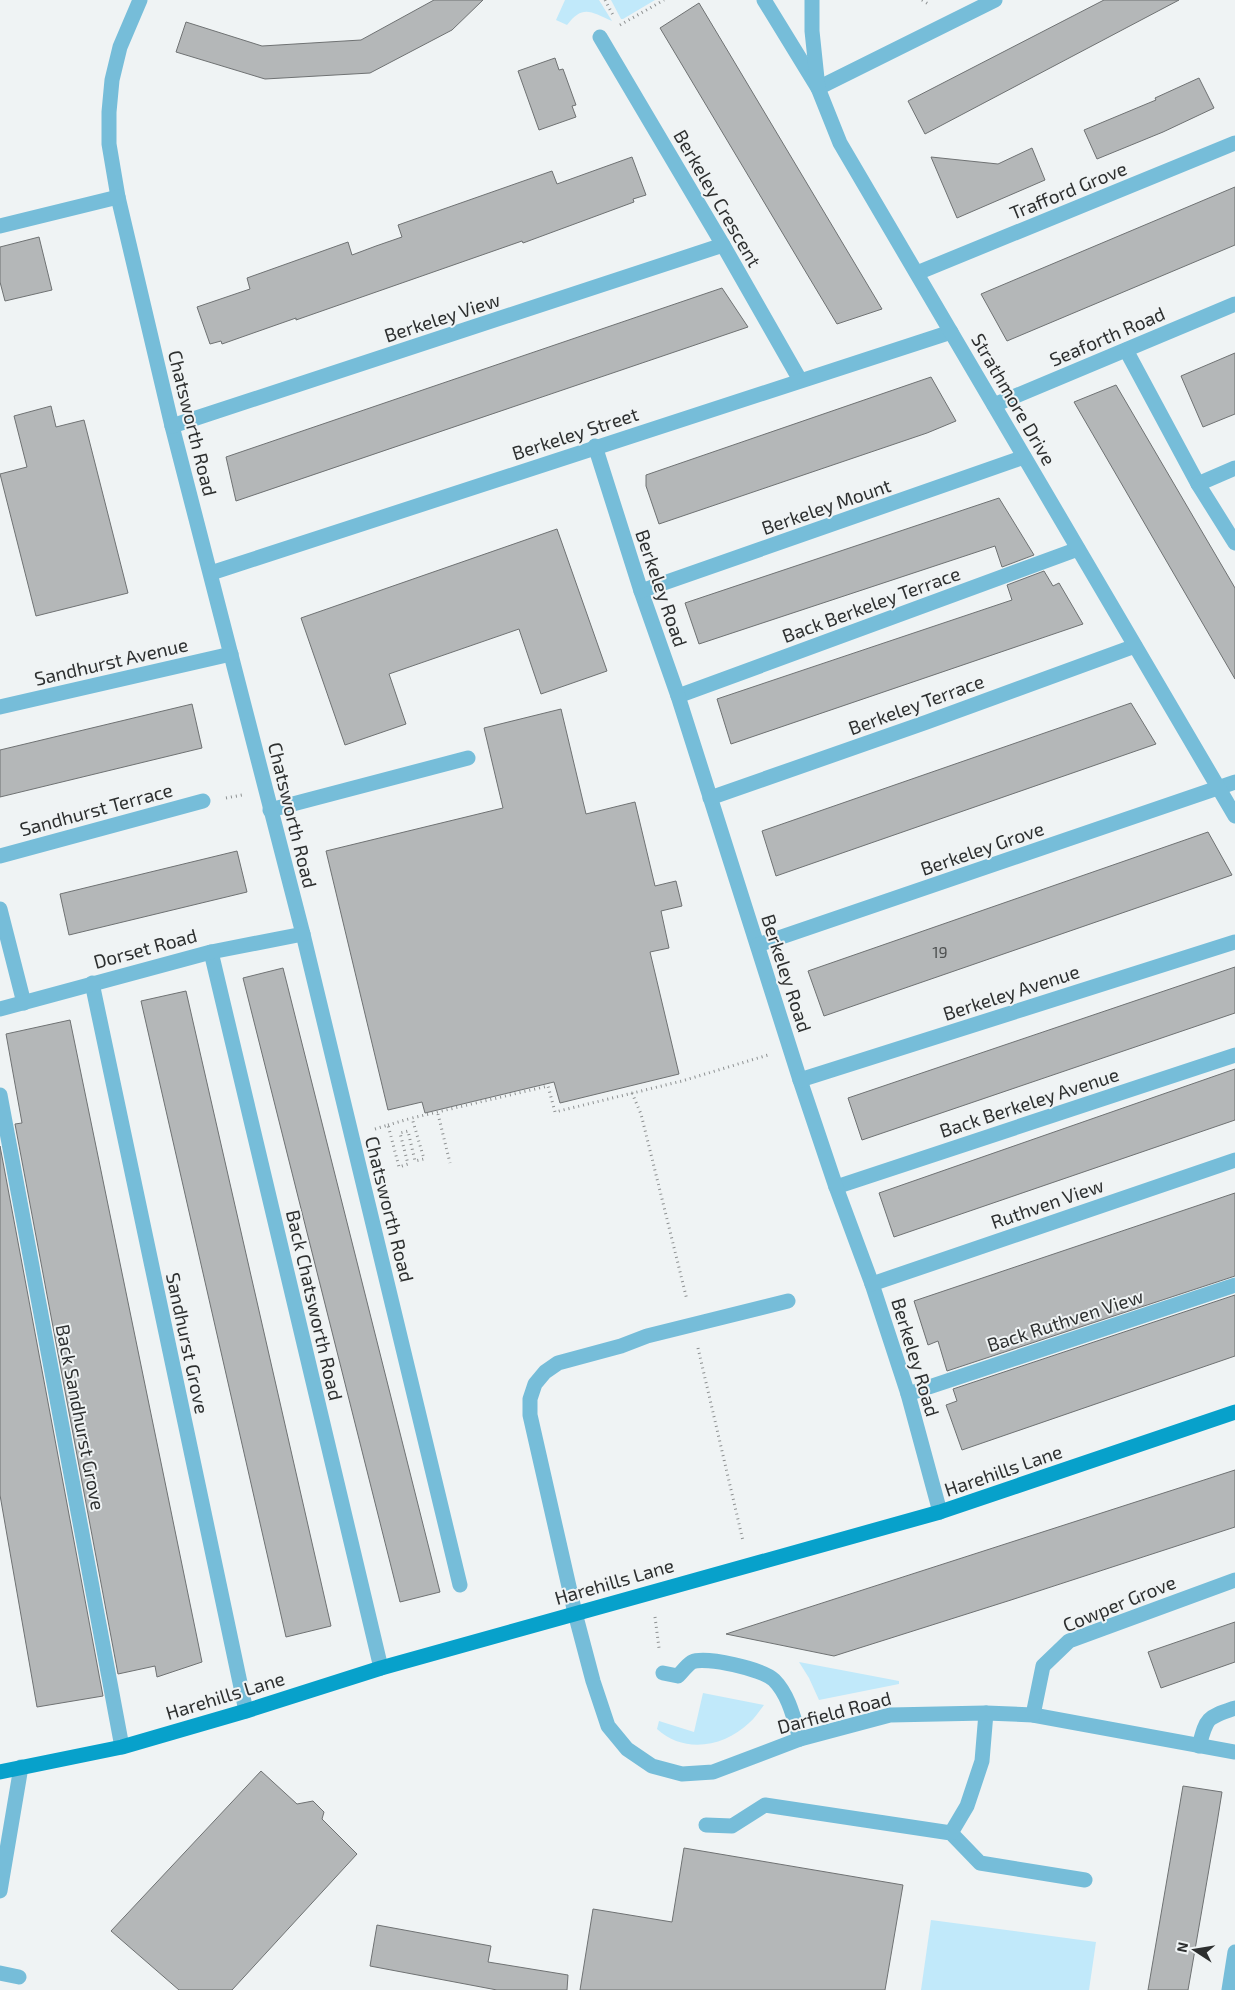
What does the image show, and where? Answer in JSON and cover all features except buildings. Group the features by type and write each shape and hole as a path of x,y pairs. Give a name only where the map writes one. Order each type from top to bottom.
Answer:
{"main road":[{"name":"Harehills Lane","path":"0,1772 122,1747 246,1711 381,1668 940,1512 1235,1412"}],"street":[{"name":"Chatsworth Road","path":"140,0 120,47 112,80 109,144 118,197 172,426 303,934 460,1585"},
{"name":"Strathmore Drive","path":"764,0 818,88 840,142 1235,816"},
{"path":"812,0 812,31 818,88 995,0"},
{"name":"Berkeley Crescent","path":"600,37 800,380"},
{"name":"Trafford Grove","path":"917,273 1235,144"},
{"path":"0,226 118,197"},
{"name":"Berkeley View","path":"172,426 723,245"},
{"name":"Seaforth Road","path":"994,404 1235,304"},
{"name":"Berkeley Street","path":"211,573 596,446 951,332"},
{"path":"1126,350 1198,484 1235,544"},
{"name":"Berkeley Road","path":"596,446 640,591 678,696 800,1080 836,1187 872,1284 908,1394 940,1512"},
{"name":"Berkeley Mount","path":"640,591 1024,457"},
{"path":"1198,484 1235,468"},
{"name":"Back Berkeley Terrace","path":"678,696 1078,549"},
{"name":"Berkeley Terrace","path":"710,798 927,722 1135,646"},
{"name":"Sandhurst Avenue","path":"0,707 231,654"},
{"path":"270,810 468,758"},
{"name":"Berkeley Grove","path":"758,945 1235,782"},
{"name":"Sandhurst Terrace","path":"0,856 203,801"},
{"path":"0,909 24,1003"},
{"name":"Dorset Road","path":"0,1009 211,952 303,934"},
{"name":"Berkeley Avenue","path":"800,1080 1235,942"},
{"name":"Back Chatsworth Road","path":"211,952 381,1668"},
{"name":"Sandhurst Grove","path":"92,983 246,1711"},
{"name":"Back Berkeley Avenue","path":"836,1187 1235,1055"},
{"name":"Back Sandhurst Grove","path":"0,1095 122,1747"},
{"name":"Ruthven View","path":"872,1284 1235,1160"},
{"name":"Back Ruthven View","path":"908,1394 1235,1284"},
{"name":"Darfield Road","path":"788,1301 648,1336 622,1346 558,1363 545,1372 535,1384 530,1399 530,1414 575,1613 608,1726 627,1749 652,1766 682,1774 712,1772 800,1740 890,1715 986,1713 1033,1715 1235,1752"},
{"name":"Cowper Grove","path":"1033,1715 1043,1666 1069,1641 1235,1580"},
{"path":"663,1673 678,1676 690,1663 705,1660 752,1670 773,1678 786,1698 800,1740"},
{"path":"1199,1746 1209,1719 1214,1715 1235,1708"},
{"path":"951,1833 967,1806 982,1761 986,1713"},
{"path":"0,1891 21,1767"},
{"path":"706,1825 732,1826 766,1805 951,1833 980,1863 1085,1880"},
{"path":"1229,1990 1235,1952"},
{"path":"0,1973 19,1977"}],"path":[{"path":"605,0 619,26"},
{"path":"600,37 664,0"},
{"path":"203,801 266,791"},
{"path":"351,1135 412,1118 438,1114 548,1086 555,1112 682,1081 790,1048"},
{"path":"438,1114 450,1163"},
{"path":"388,1125 399,1167 408,1164 400,1133 408,1130 415,1161 424,1159 412,1118"},
{"path":"651,1592 663,1673"}],"shaded area":[{"path":"565,0 599,0 612,21 593,13 583,12 573,18 567,25 556,20"},
{"path":"611,0 655,0 621,19"},
{"path":"799,1662 899,1681 899,1684 819,1700"},
{"path":"703,1693 764,1705 751,1721 739,1731 728,1738 716,1742 691,1744 679,1742 657,1729 659,1721 694,1732"},
{"path":"931,1920 1096,1942 1089,1990 921,1990"}]}
